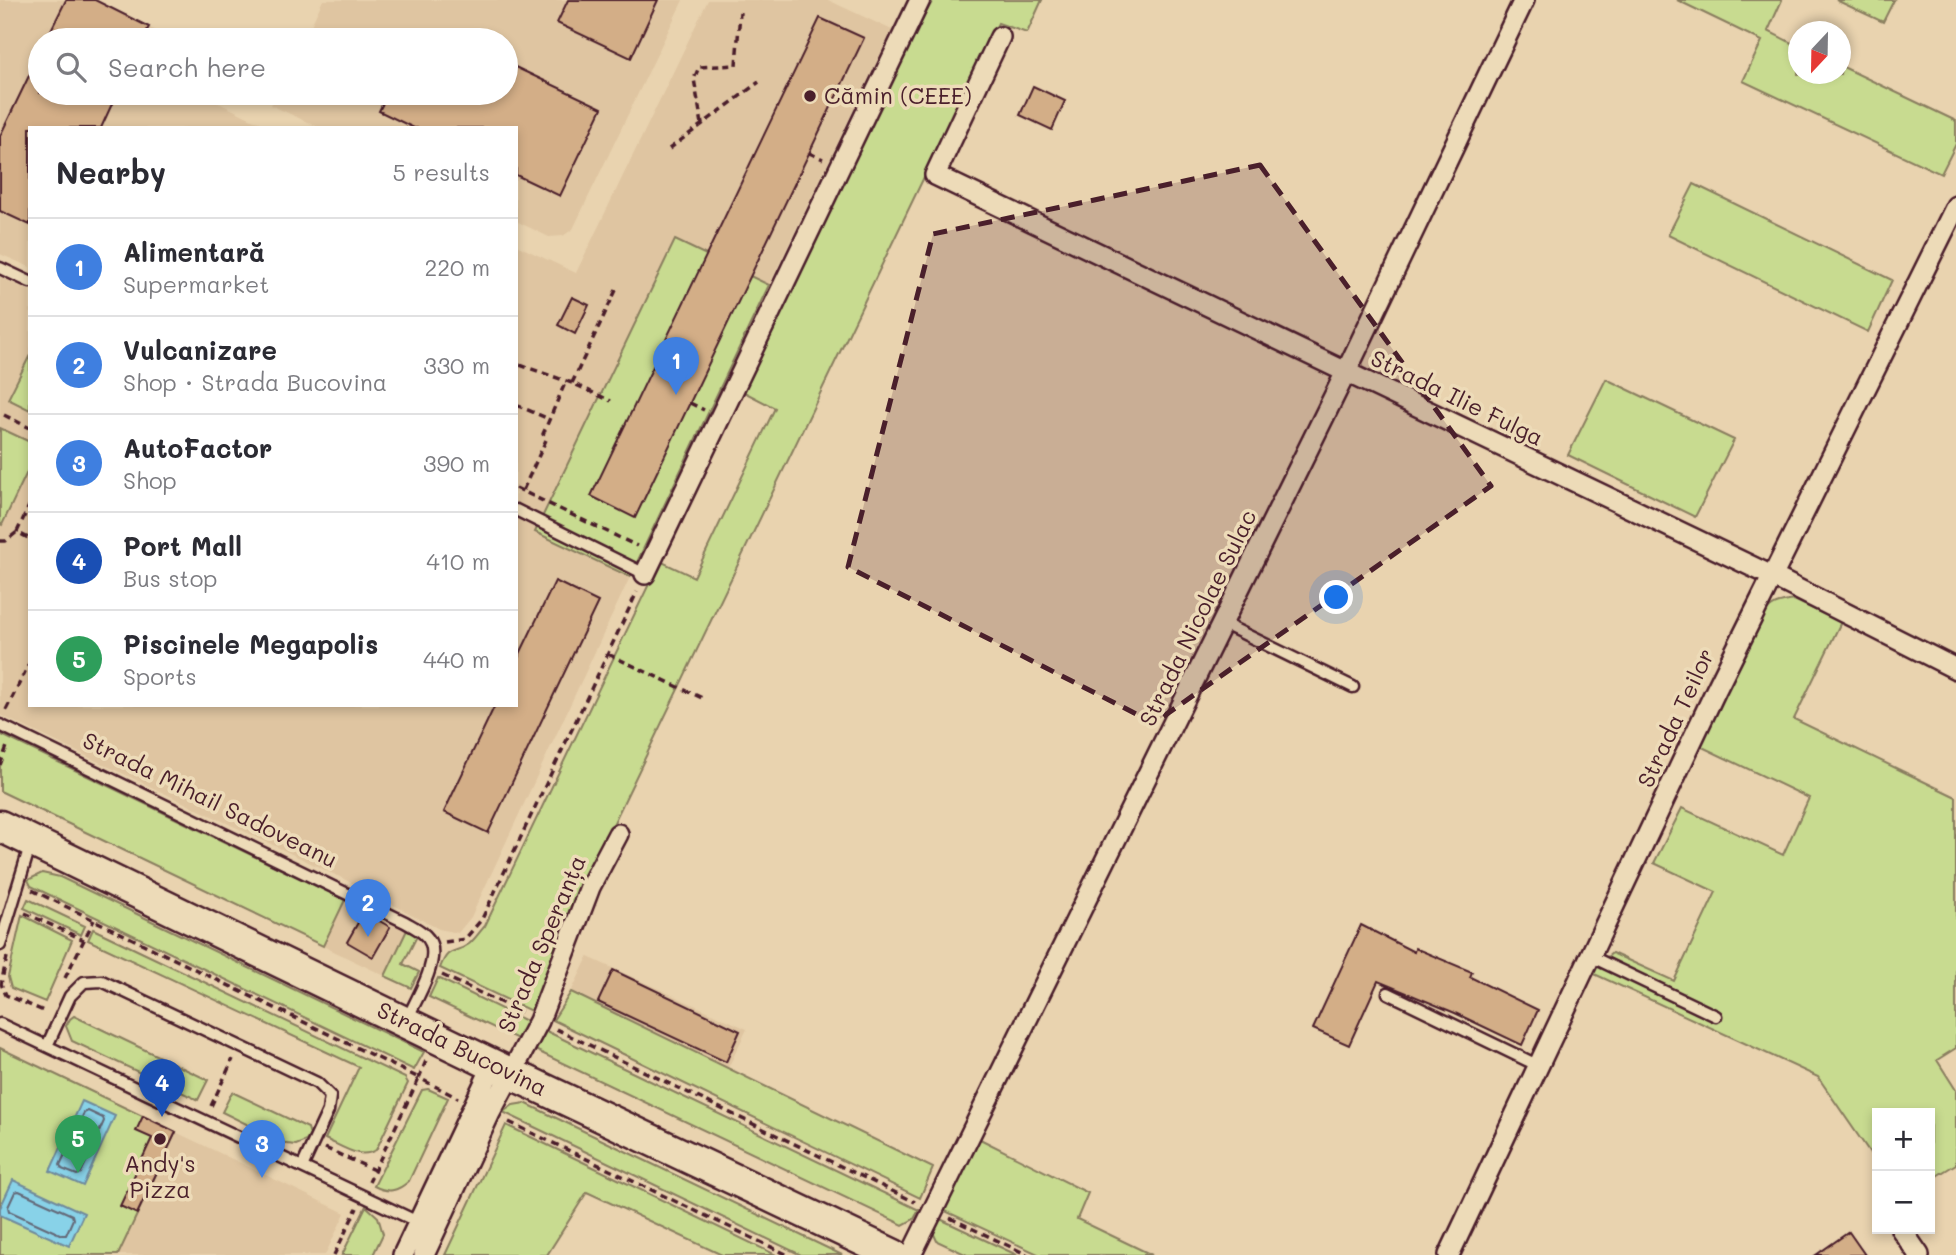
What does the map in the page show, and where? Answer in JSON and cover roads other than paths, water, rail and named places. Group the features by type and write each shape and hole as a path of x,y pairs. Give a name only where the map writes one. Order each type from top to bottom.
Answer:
{"main road":[{"name":"Strada Bucovina","path":"0,827 894,1255"}],"street":[{"path":"645,574 920,0"},
{"name":"Strada Nicolae Sulac","path":"911,1255 1346,372 1524,0"},
{"name":"Strada Ilie Fulga","path":"1000,37 935,175 1772,576 1956,669"},
{"name":"Strada Teilor","path":"1449,1255 1772,576 1956,206"},
{"name":"Strada Speranța","path":"502,1069 540,1021 590,887 618,834"},
{"path":"424,1255 427,1227 475,1106 502,1069"},
{"path":"403,1255 427,1227 490,1113 502,1069"},
{"path":"1905,1234 1919,1255"}],"lane":[{"path":"0,268 28,281"},
{"path":"518,511 645,574"},
{"path":"1222,623 1353,687"},
{"name":"Strada Mihail Sadoveanu","path":"0,725 422,932 431,944 432,958 406,1023"},
{"path":"5,946 24,886 31,842"},
{"path":"1590,956 1716,1016"},
{"path":"47,1045 69,996 84,982 102,981 317,1083 330,1097 328,1111 302,1167"},
{"path":"1388,993 1539,1066"},
{"path":"0,1024 427,1227"}],"water":[{"path":"82,1101 115,1116 83,1186 50,1171"},
{"path":"13,1180 84,1213 69,1246 0,1215 0,1208"}],"place":[{"name":"Cămin (CEEE)","path":"810,96"},
{"name":"Alimentară","path":"676,395"},
{"name":"Vulcanizare","path":"368,937"},
{"name":"Port Mall","path":"162,1117"},
{"name":"Andy's Pizza","path":"160,1139"},
{"name":"Piscinele Megapolis","path":"78,1173"},
{"name":"AutoFactor","path":"262,1178"}]}
